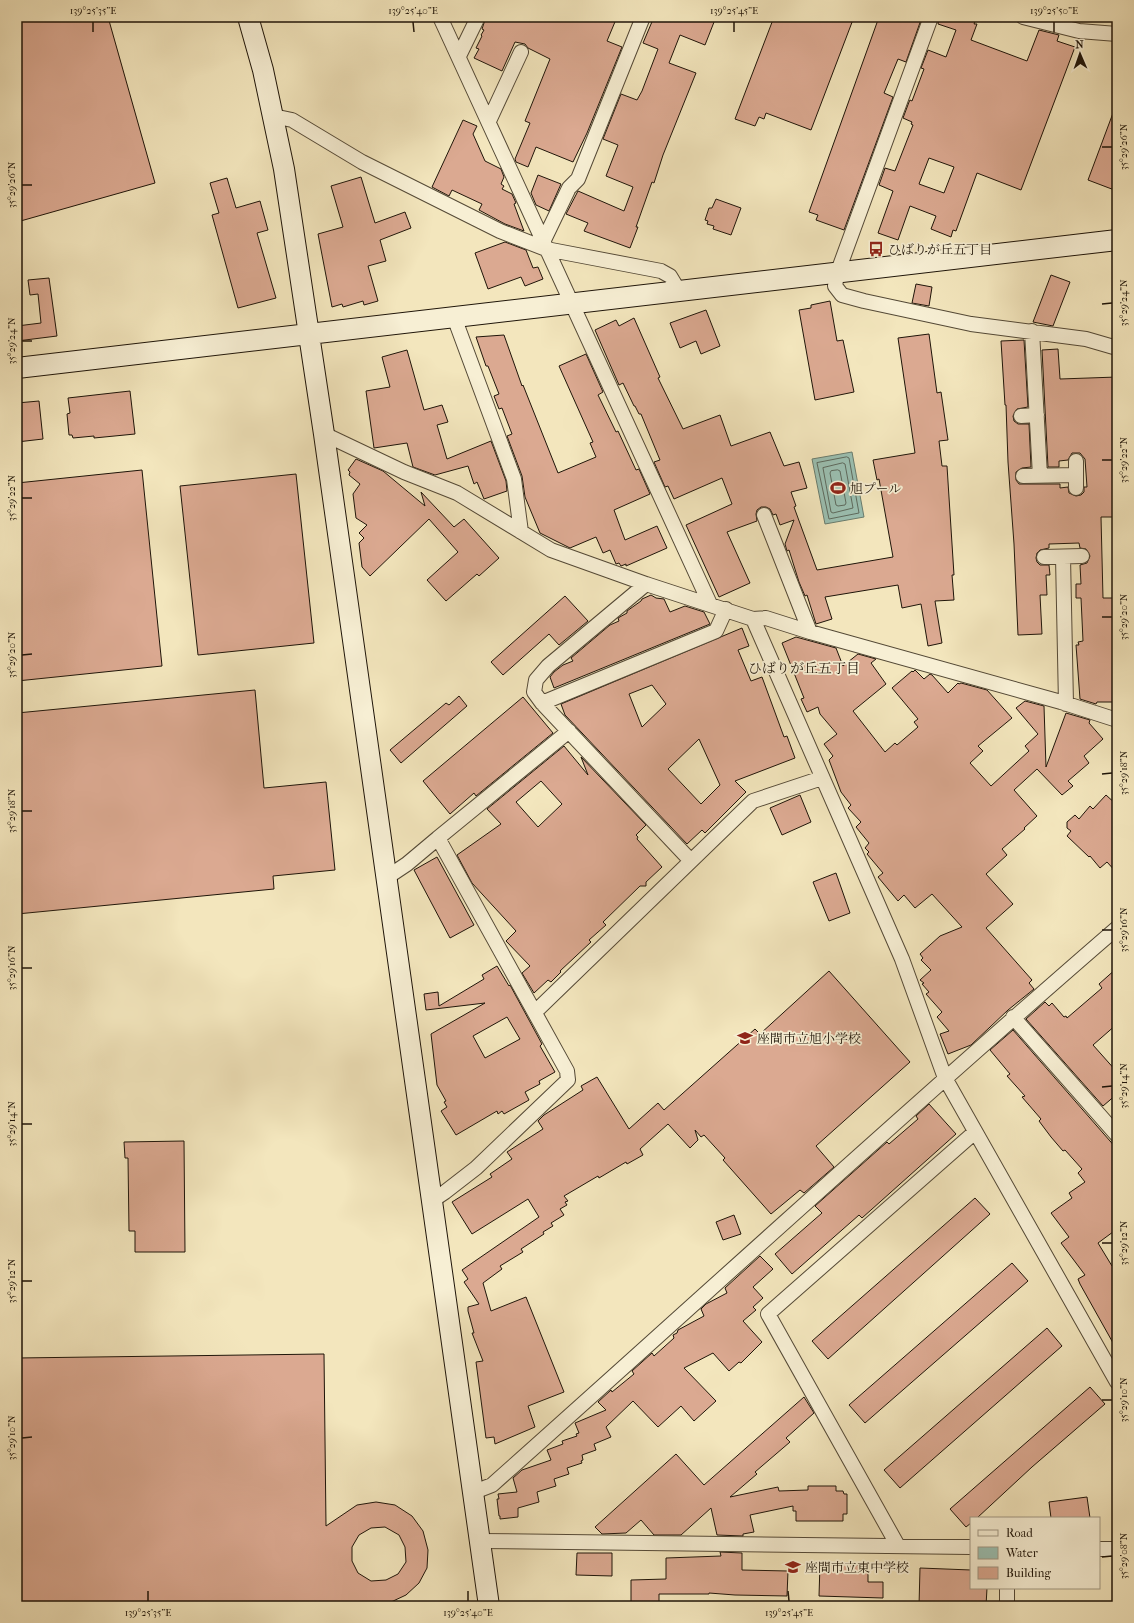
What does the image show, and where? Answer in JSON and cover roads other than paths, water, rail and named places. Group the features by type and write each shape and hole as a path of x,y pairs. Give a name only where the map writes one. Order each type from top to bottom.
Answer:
{"street":[{"path":"248,17 263,70 284,169 309,333 433,1200 489,1606"},
{"path":"440,17 710,604"},
{"path":"459,56 478,17"},
{"path":"544,245 569,188 578,179 643,17"},
{"path":"931,17 837,274 835,286 842,294 864,301 971,324 1086,339 1117,348"},
{"path":"1023,17 1055,26 1117,34"},
{"path":"489,121 521,52"},
{"path":"273,116 292,120 362,162 500,231 544,245 661,271 670,276 679,292"},
{"path":"17,368 454,316 837,274 1117,240"},
{"path":"454,316 514,479 521,532"},
{"path":"1032,331 1040,476"},
{"path":"1022,416 1037,415"},
{"path":"324,434 404,472 457,493 551,550 646,584 753,619 766,618 1117,720"},
{"path":"1023,476 1076,475"},
{"path":"764,515 810,632"},
{"path":"1044,558 1082,556"},
{"path":"1063,557 1066,704"},
{"path":"646,584 548,666 536,680 534,692 542,703 691,861"},
{"path":"542,703 716,631 726,609"},
{"path":"753,619 902,959 945,1078 1117,1382"},
{"path":"386,878 407,864 569,731"},
{"path":"535,1012 753,801 822,778"},
{"path":"433,1200 476,1168 568,1080 567,1071 438,838"},
{"path":"474,1492 492,1485 498,1480 945,1078 1117,928"},
{"path":"1014,1018 1117,1135"},
{"path":"898,1546 768,1314 975,1132"},
{"path":"480,1542 970,1547"},
{"path":"1100,1549 1117,1549"},
{"path":"1007,1589 1007,1606"}],"water":[{"name":"旭プール","path":"852,452 864,517 825,524 812,459"}],"place":[{"name":"ひばりが丘五丁目","path":"876,249"},
{"name":"旭プール","path":"838,488"},
{"name":"座間市立旭小学校","path":"745,1038"},
{"name":"座間市立東中学校","path":"793,1567"}],"district":[{"name":"ひばりが丘五丁目","path":"804,668"}]}
